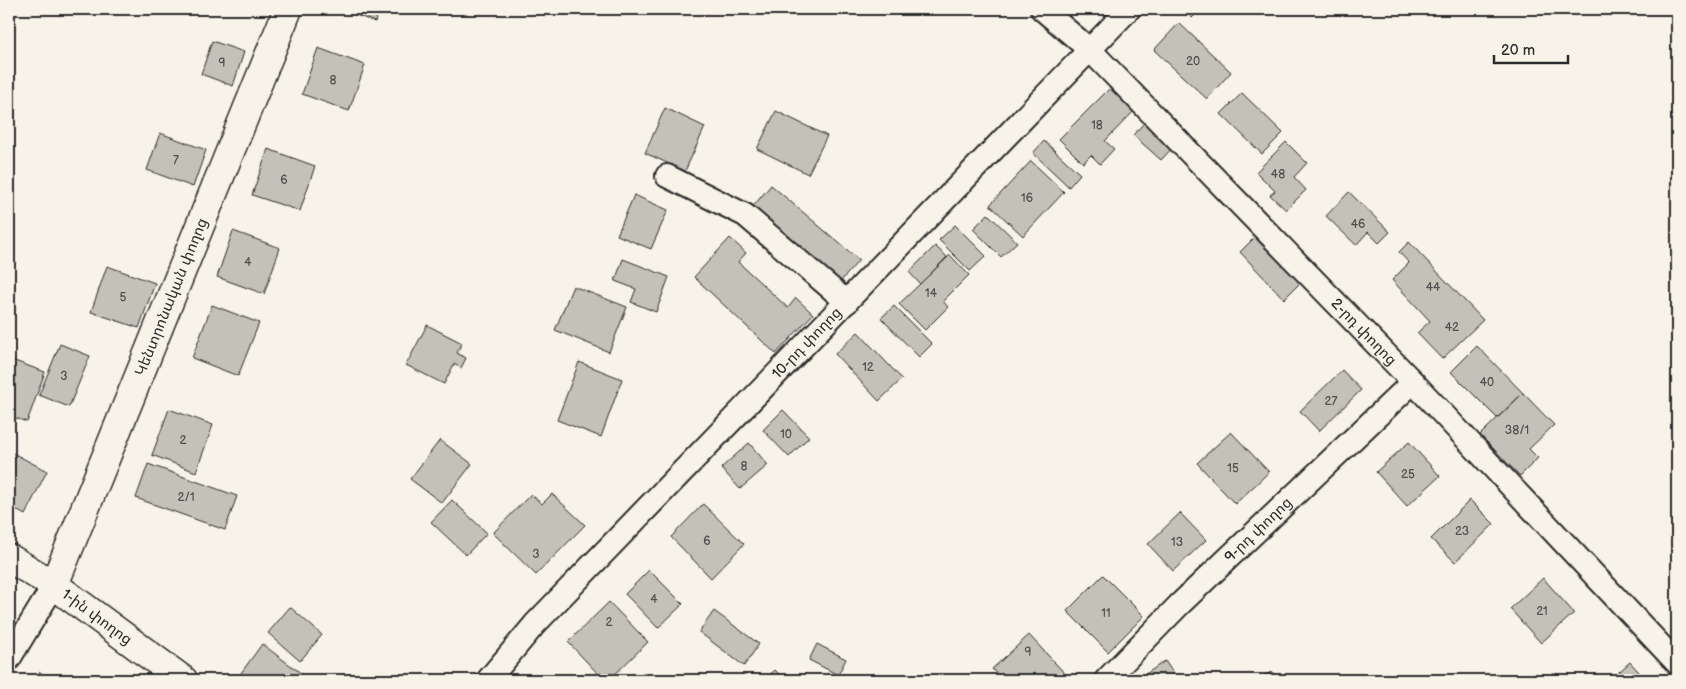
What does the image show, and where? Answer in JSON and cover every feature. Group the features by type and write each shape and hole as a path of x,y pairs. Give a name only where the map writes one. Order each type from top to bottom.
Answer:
{"street":[{"name":"Կենտրոնական փողոց","path":"54,585 288,9"},
{"name":"2-րդ փողոց","path":"1042,9 1090,50 1413,382 1677,663"},
{"name":"10-րդ փողոց","path":"488,680 535,624 1129,9"},
{"path":"668,176 745,215 847,302"},
{"name":"9-րդ փողոց","path":"1106,680 1180,605 1413,382"},
{"name":"1-ին փողոց","path":"9,558 54,585 183,680"},
{"path":"9,658 54,585"}],"building":[{"path":"339,9 380,9 375,22"},
{"path":"1183,9 1201,9 1192,18"},
{"path":"1179,23 1231,72 1207,99 1154,50"},
{"path":"212,41 244,52 233,86 201,74"},
{"path":"318,48 365,65 349,111 302,94"},
{"path":"1110,88 1134,111 1105,141 1114,149 1100,164 1091,155 1083,163 1059,139"},
{"path":"1242,93 1283,133 1262,154 1221,114"},
{"path":"665,108 705,127 685,171 645,153"},
{"path":"776,111 827,136 808,174 757,149"},
{"path":"1145,122 1173,147 1161,160 1133,135"},
{"path":"160,133 206,150 193,187 147,170"},
{"path":"1044,141 1080,174 1069,187 1033,153"},
{"path":"1286,142 1307,163 1294,177 1306,190 1286,210 1270,195 1275,191 1256,172"},
{"path":"268,149 315,166 300,211 252,195"},
{"path":"1031,161 1064,192 1023,236 990,205"},
{"path":"771,185 859,260 837,286 750,210"},
{"path":"1349,192 1390,232 1379,243 1368,232 1356,245 1326,216"},
{"path":"634,195 668,210 651,249 617,235"},
{"path":"988,214 1017,242 1001,257 973,229"},
{"path":"955,225 986,256 970,271 939,240"},
{"path":"233,231 280,248 264,294 217,277"},
{"path":"1261,231 1305,278 1284,299 1240,252"},
{"path":"730,238 746,253 738,262 788,308 796,298 813,314 776,354 694,277"},
{"path":"1409,242 1483,320 1442,359 1417,333 1430,321 1392,280 1409,263 1399,252"},
{"path":"935,246 947,257 920,284 909,272"},
{"path":"950,255 969,275 943,301 948,307 925,330 899,304"},
{"path":"623,259 669,277 656,312 631,302 636,289 615,281"},
{"path":"107,266 155,283 139,328 91,312"},
{"path":"573,286 627,307 609,352 555,330"},
{"path":"212,305 259,323 238,376 192,358"},
{"path":"894,306 932,344 919,357 881,318"},
{"path":"427,325 462,343 457,353 466,358 461,368 454,364 444,384 406,365"},
{"path":"858,332 902,379 879,401 835,354"},
{"path":"60,344 90,356 69,407 39,395"},
{"path":"1477,346 1523,393 1497,418 1451,372"},
{"path":"9,359 45,372 27,422 9,416"},
{"path":"579,362 622,379 601,437 557,420"},
{"path":"1342,370 1361,390 1319,431 1300,411"},
{"path":"1523,393 1554,425 1529,449 1538,458 1520,476 1480,435"},
{"path":"169,409 213,425 196,472 152,455"},
{"path":"783,410 809,437 789,457 763,430"},
{"path":"1231,432 1269,472 1235,504 1197,463"},
{"path":"440,440 472,464 442,503 410,479"},
{"path":"1409,442 1440,476 1407,506 1376,472"},
{"path":"749,443 768,465 740,489 721,468"},
{"path":"9,451 47,471 25,515 9,506"},
{"path":"148,464 237,496 225,530 136,498"},
{"path":"531,494 542,504 552,494 585,525 536,575 493,533"},
{"path":"452,500 487,533 466,555 431,522"},
{"path":"1470,500 1494,524 1455,562 1431,539"},
{"path":"703,504 744,544 711,578 671,537"},
{"path":"1180,513 1206,540 1173,571 1148,544"},
{"path":"649,570 683,604 658,628 625,594"},
{"path":"1103,575 1144,616 1108,652 1067,611"},
{"path":"1543,578 1574,613 1541,643 1510,609"},
{"path":"609,602 648,642 609,680 604,680 568,642"},
{"path":"290,607 322,635 300,661 268,633"},
{"path":"714,611 759,644 744,666 699,632"},
{"path":"1029,635 1069,678 1066,680 1003,680 992,669"},
{"path":"262,644 302,674 298,680 236,680"},
{"path":"817,644 846,659 838,675 809,660"},
{"path":"1165,661 1178,680 1137,680"},
{"path":"1630,662 1646,680 1610,680"},
{"path":"775,670 785,680 764,680"},
{"path":"40,672 50,680 33,680"},
{"path":"1273,672 1277,680 1252,680"}]}
